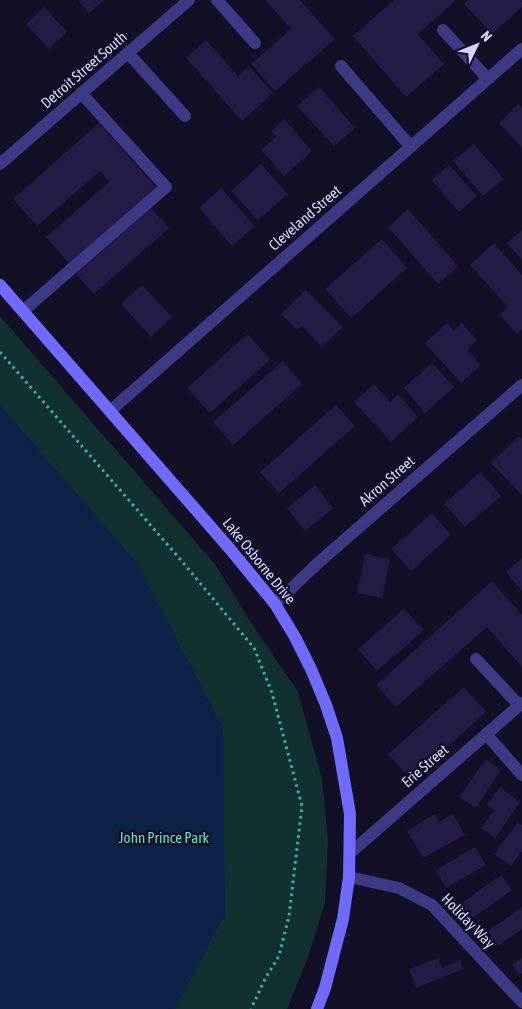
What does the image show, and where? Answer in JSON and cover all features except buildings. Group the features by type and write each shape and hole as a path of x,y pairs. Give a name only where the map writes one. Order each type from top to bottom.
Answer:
{"street":[{"name":"Detroit Street South","path":"0,164 189,0"},
{"path":"217,0 255,43"},
{"path":"443,30 488,79"},
{"name":"Cleveland Street","path":"110,411 522,49"},
{"path":"128,53 185,116"},
{"path":"341,66 411,147"},
{"path":"23,311 166,187 81,93"},
{"name":"Lake Osborne Drive","path":"0,285 230,549 275,604 295,637 311,669 337,738 350,814 349,877 343,919 325,988 317,1009"},
{"name":"Akron Street","path":"275,604 318,563 522,385"},
{"path":"476,659 521,704"},
{"name":"Erie Street","path":"350,853 521,704"},
{"path":"486,734 522,775"},
{"name":"Holiday Way","path":"349,877 398,888 432,905 522,1002"}],"path":[{"path":"0,352 180,559 254,648 272,692 302,806 289,916 278,956 265,979 252,1009"}],"green space":[{"name":"John Prince Park","path":"0,316 215,564 248,618 298,692 322,779 328,840 325,903 309,954 287,1009 0,1009"}],"water":[{"name":"John Prince Park","path":"0,405 137,563 223,728 225,914 175,1009 0,1009"}]}
